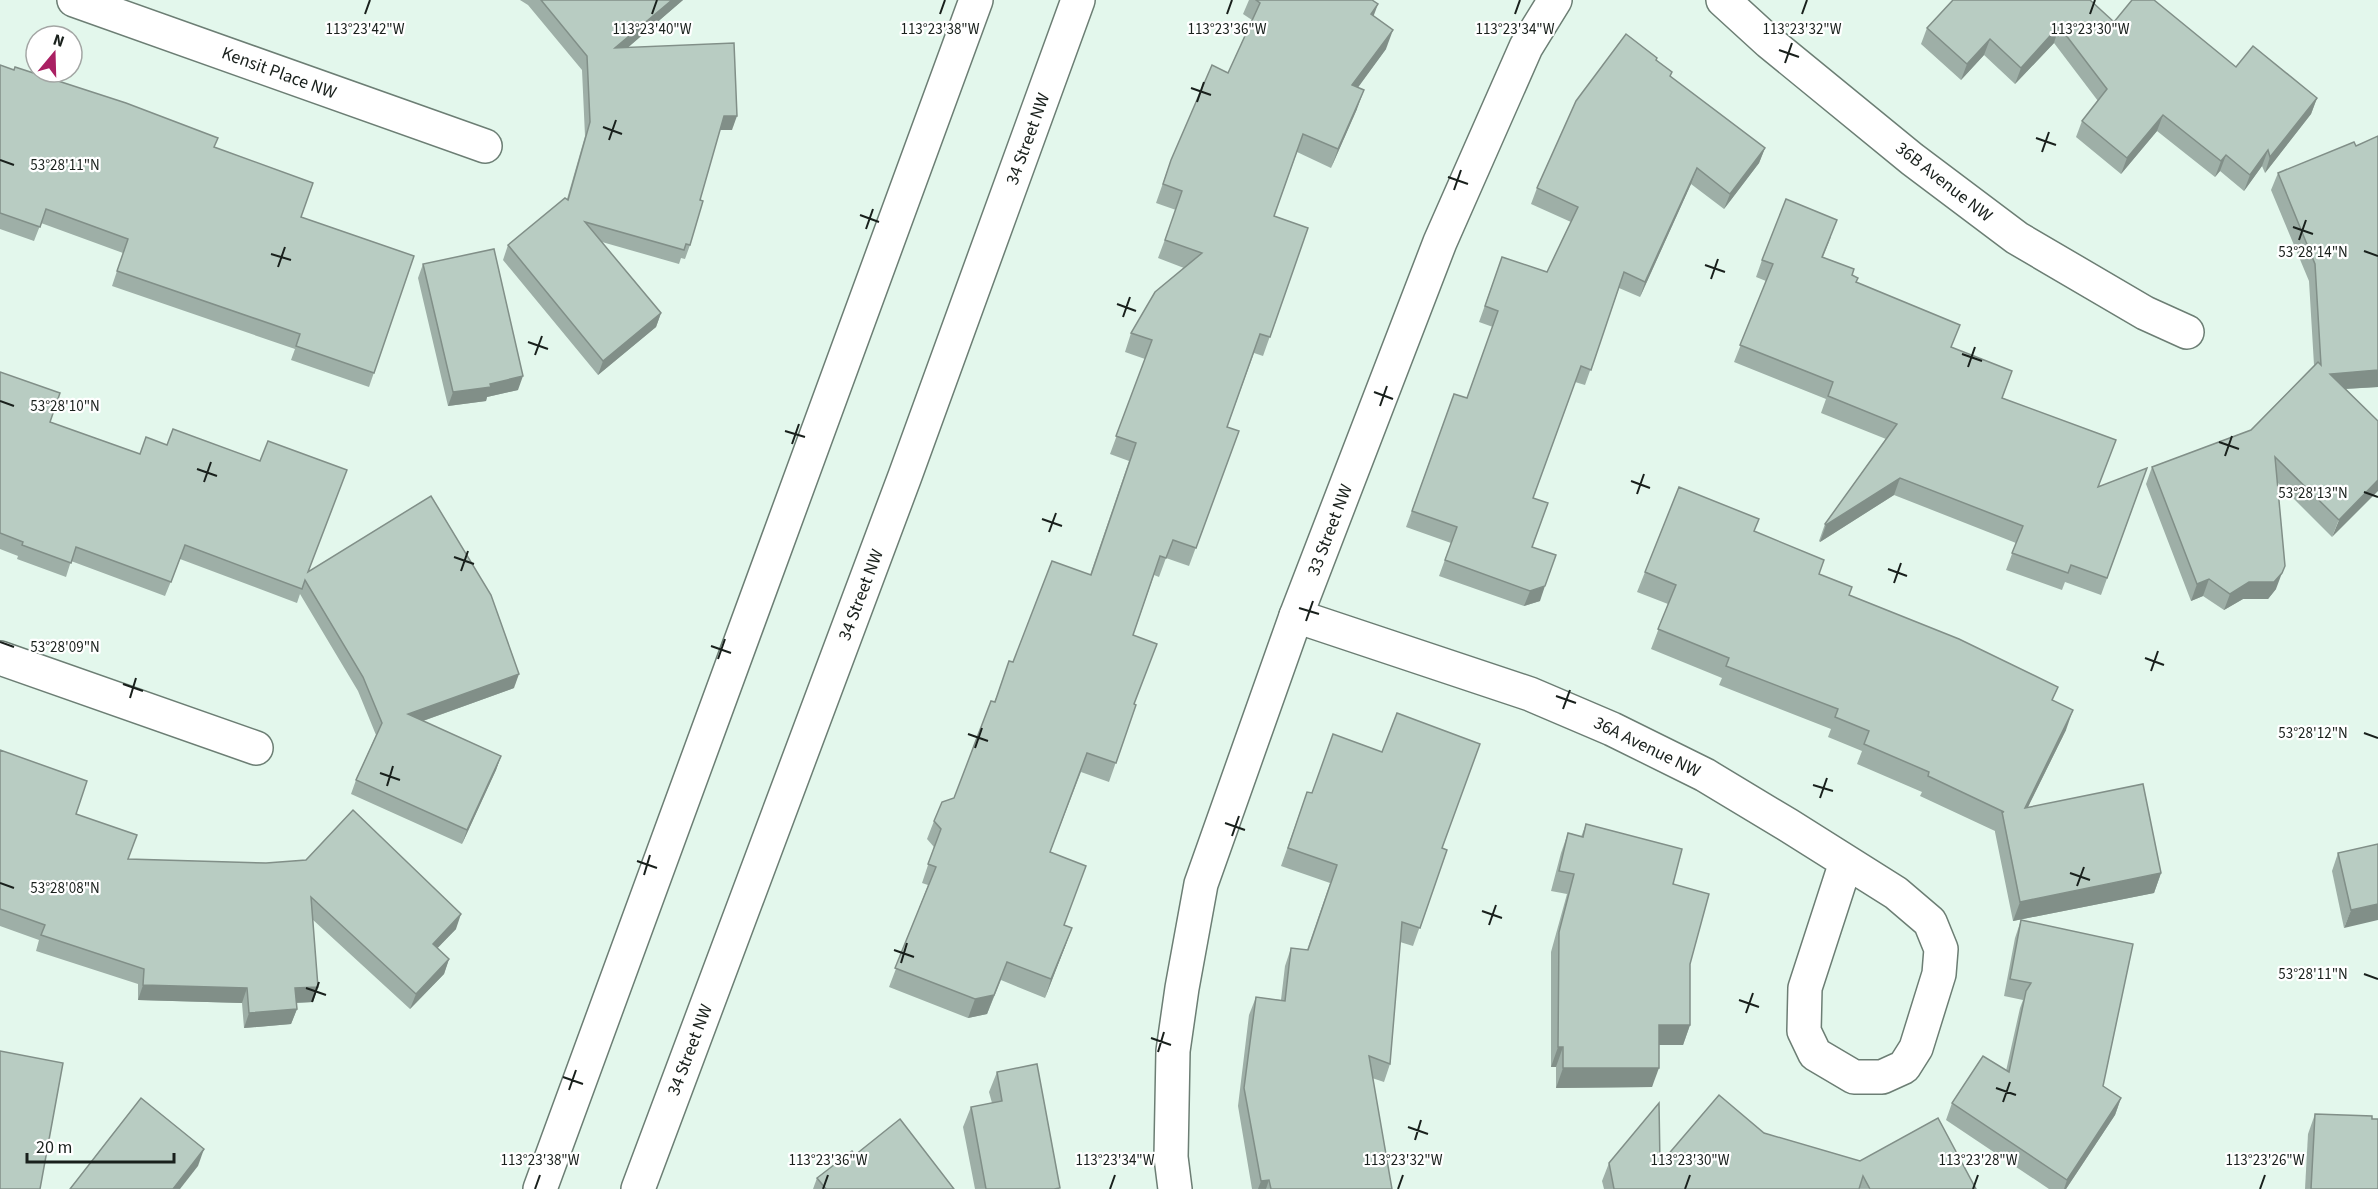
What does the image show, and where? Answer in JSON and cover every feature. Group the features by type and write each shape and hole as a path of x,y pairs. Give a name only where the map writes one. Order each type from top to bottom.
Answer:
{"street":[{"name":"Kensit Place NW","path":"74,0 485,146"},
{"path":"540,1189 976,0"},
{"name":"34 Street NW","path":"638,1189 905,476 1078,0"},
{"name":"33 Street NW","path":"1176,1189 1171,1157 1173,1051 1201,884 1296,616 1440,242 1526,47 1555,0"},
{"name":"36B Avenue NW","path":"1723,0 1769,42 1903,152 2017,238 2145,313 2187,332"},
{"name":"36A Avenue NW","path":"1296,616 1530,694 1612,729 1705,775 1846,862 1896,893 1930,922 1941,949 1938,974 1916,1048 1904,1067 1882,1077 1854,1077 1815,1054 1804,1030 1805,988 1846,862"},
{"path":"0,658 256,748"}],"building":[{"path":"541,0 672,0 615,48 734,43 737,116 724,116 690,245 686,244 684,250 585,222 661,313 603,361 508,245 565,198 568,200 590,122 587,56"},
{"path":"1256,0 1372,0 1378,4 1371,14 1393,30 1352,85 1364,90 1338,149 1303,134 1274,216 1308,228 1270,337 1260,334 1227,427 1239,431 1196,548 1173,540 1166,558 1160,556 1133,635 1157,644 1134,704 1136,705 1116,763 1087,753 1050,852 1086,866 1064,925 1072,928 1051,979 1007,962 994,995 975,999 895,968 936,867 928,864 941,829 934,821 942,802 954,798 991,701 995,702 1009,661 1013,662 1052,561 1091,575 1136,443 1116,436 1152,340 1131,333 1155,292 1202,253 1165,240 1182,191 1163,184 1212,65 1228,73 1260,3"},
{"path":"1953,0 2090,0 2114,22 2132,0 2154,0 2236,67 2253,46 2317,98 2270,157 2268,150 2250,175 2226,155 2221,161 2163,115 2127,158 2082,121 2107,89 2059,26 2021,68 1990,39 1967,64 1927,28"},
{"path":"1626,34 1672,72 1670,76 1765,148 1730,194 1697,168 1645,282 1624,272 1591,370 1581,366 1533,498 1548,503 1532,547 1556,555 1545,586 1530,591 1445,560 1457,527 1412,511 1454,394 1467,398 1498,311 1485,306 1502,257 1547,272 1578,207 1537,188 1576,101"},
{"path":"0,65 14,70 15,67 24,70 24,84 67,84 126,103 218,138 214,147 313,183 301,217 414,256 374,373 296,346 300,334 117,271 128,239 46,209 40,227 0,213"},
{"path":"2378,136 2378,370 2330,374 2378,421 2378,480 2339,520 2275,457 2285,566 2282,573 2274,582 2249,582 2230,594 2209,579 2197,584 2152,467 2251,430 2318,362 2321,365 2315,264 2278,173 2354,142 2356,146"},
{"path":"1786,199 1837,220 1822,257 1854,269 1852,275 1858,278 1856,282 1960,325 1951,347 2012,371 2002,398 2116,440 2098,487 2147,468 2107,578 2071,565 2068,573 2012,553 2023,526 1900,478 1825,524 1897,424 1828,396 1833,382 1740,345 1773,264 1762,260"},
{"path":"494,249 523,376 490,384 491,387 453,392 423,264"},
{"path":"0,372 60,393 50,422 140,454 146,437 167,445 173,429 260,461 268,441 347,470 308,572 431,496 491,595 519,674 408,714 501,756 467,830 356,780 382,723 363,677 305,580 302,589 185,545 171,582 76,547 71,563 22,545 23,542 0,533"},
{"path":"1679,487 1759,519 1754,531 1824,560 1819,574 1852,587 1849,595 1959,639 2058,687 2052,700 2073,710 2025,808 2143,784 2161,873 2020,902 2002,812 2004,812 1928,776 1929,772 1864,744 1869,731 1835,717 1838,709 1726,666 1729,658 1658,629 1676,585 1645,572"},
{"path":"1397,713 1480,744 1442,848 1447,850 1420,928 1402,922 1390,1064 1369,1056 1392,1189 1271,1189 1269,1180 1261,1181 1244,1088 1256,997 1285,1001 1291,948 1308,950 1337,865 1288,848 1307,792 1312,793 1333,734 1382,752"},
{"path":"0,750 87,781 76,814 137,835 128,859 266,863 306,860 353,810 461,914 433,944 449,959 416,994 311,897 318,987 295,988 297,1009 249,1013 247,988 143,985 144,969 41,935 45,925 0,909"},
{"path":"1586,824 1682,849 1673,884 1709,894 1690,964 1690,1025 1659,1025 1659,1068 1563,1068 1563,1047 1558,1047 1559,932 1574,874 1559,871 1568,833 1583,837"},
{"path":"2378,844 2378,904 2351,910 2338,853"},
{"path":"2021,920 2133,944 2103,1086 2121,1098 2067,1180 1952,1103 1983,1056 2009,1072 2026,991 2031,983 2010,979"},
{"path":"0,1051 63,1063 40,1189 0,1189"},
{"path":"1037,1064 1060,1188 986,1189 971,1107 1002,1101 997,1072"},
{"path":"1719,1095 1764,1133 1860,1161 1938,1118 1976,1189 1870,1189 1863,1176 1859,1189 1614,1189 1609,1163 1659,1103 1660,1164"},
{"path":"141,1098 204,1149 173,1189 70,1189"},
{"path":"2315,1114 2372,1116 2372,1119 2378,1119 2378,1189 2311,1189"},
{"path":"900,1119 954,1189 826,1189 817,1178 852,1151 855,1155"}]}
